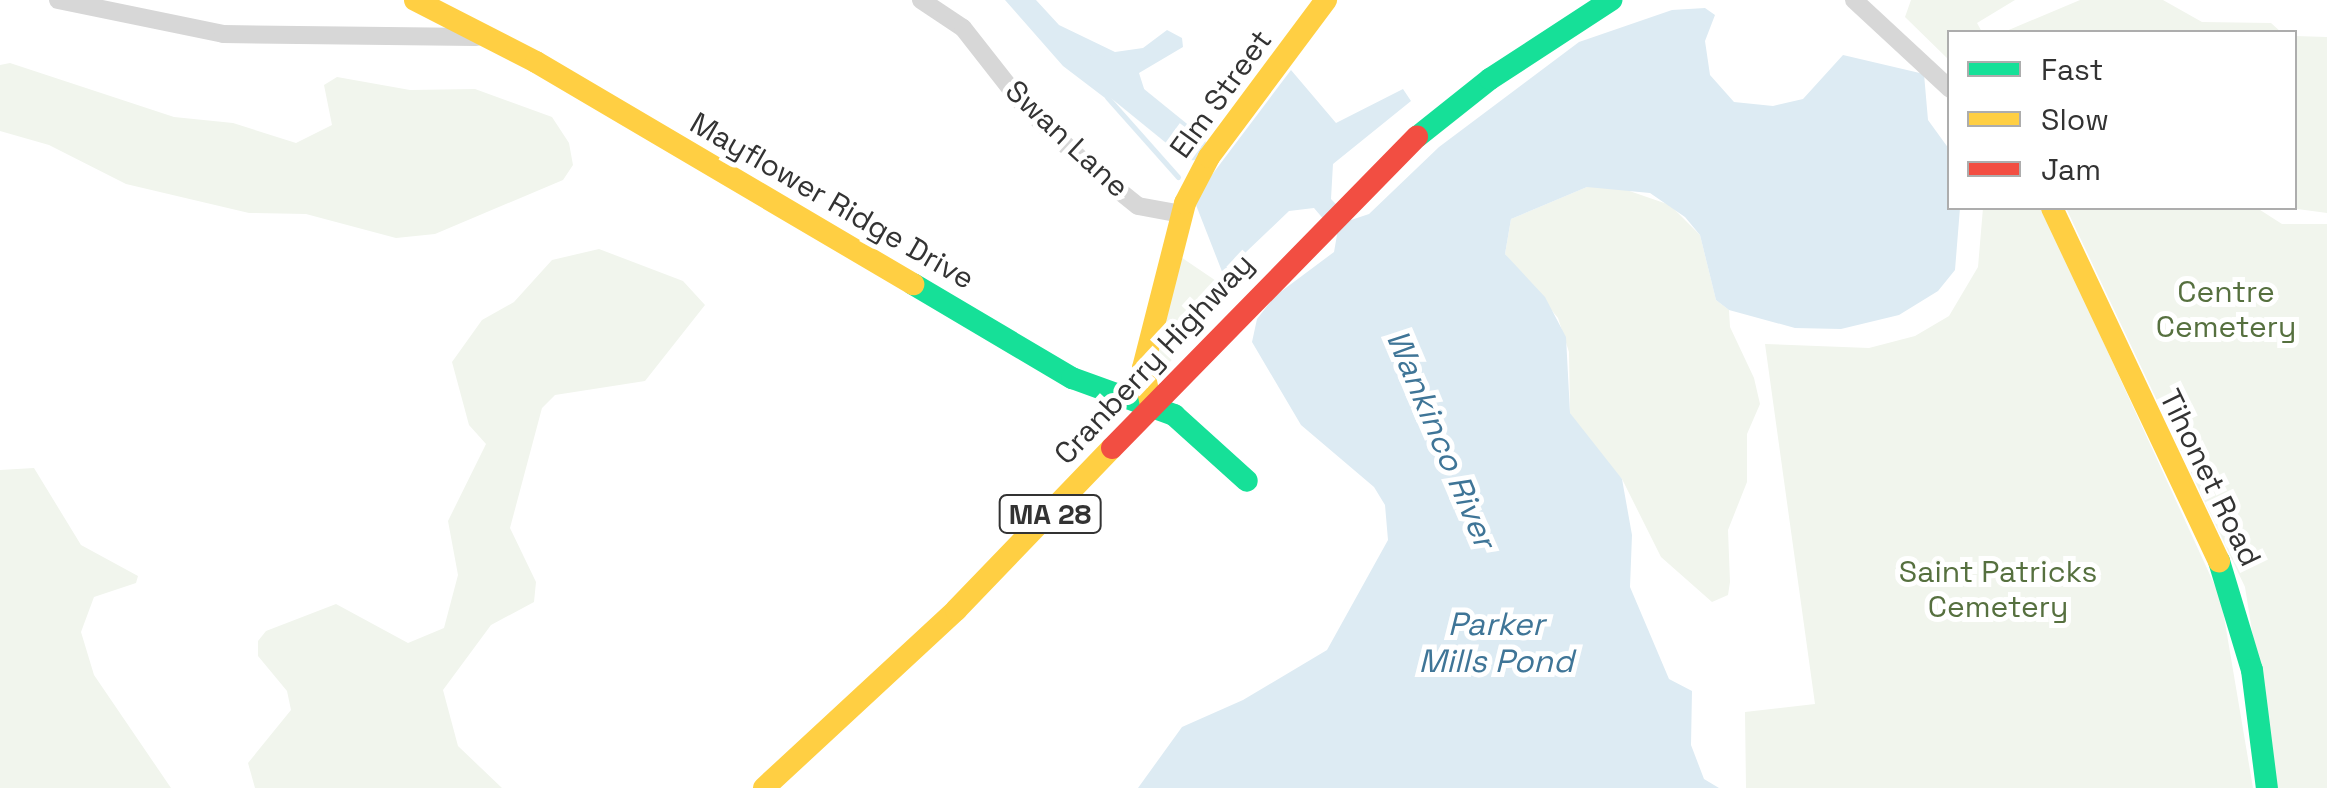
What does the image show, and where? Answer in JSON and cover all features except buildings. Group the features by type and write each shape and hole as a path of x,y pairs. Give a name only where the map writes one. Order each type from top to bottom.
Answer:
{"main road":[{"name":"Mayflower Ridge Drive","path":"415,0 1072,378 1174,415 1247,481"},
{"name":"Elm Street","path":"1152,405 1143,368 1182,214 1209,156 1326,0"},
{"name":"Cranberry Highway","path":"764,788 956,610 1344,203 1490,79 1612,0"},
{"name":"Tihonet Road","path":"2053,210 2223,570 2252,670 2267,788"}],"street":[{"name":"Mayflower Ridge Drive","path":"58,0 222,34 487,38"},
{"name":"Swan Lane","path":"921,0 962,28 1025,107 1087,165 1138,206 1182,214"},
{"path":"1854,0 1947,86"}],"green space":[{"path":"1911,0 2015,0 1977,23 1981,30 1947,30 1947,58 1905,17"},
{"path":"2080,0 2163,0 2202,22 2271,23 2279,30 2009,30"},
{"path":"2297,36 2327,37 2327,213 2297,209"},
{"path":"10,63 174,117 233,123 296,143 332,125 324,85 337,77 410,90 475,89 552,117 569,143 573,165 563,180 435,234 396,238 306,214 249,213 126,184 49,145 0,131 0,65"},
{"path":"1612,185 1670,205 1700,235 1716,300 1729,310 1730,327 1754,378 1760,404 1747,434 1747,482 1728,530 1728,595 1712,602 1661,557 1622,479 1578,430 1570,413 1569,352 1558,318 1505,254 1511,219 1587,187"},
{"name":"Saint Patricks Cemetery","path":"1983,210 2043,210 2221,599 2253,788 1746,788 1745,712 1815,704 1765,344 1869,348 1915,336 1949,316 1978,267"},
{"name":"Centre Cemetery","path":"2067,210 2260,210 2282,224 2327,224 2327,788 2277,788 2245,587"},
{"path":"1166,247 1231,291 1145,391"},
{"path":"599,249 683,281 705,305 645,381 555,395 542,408 510,528 536,582 534,602 491,625 443,690 458,746 502,788 255,788 248,763 291,710 287,691 258,656 258,641 266,631 336,604 408,643 444,628 458,575 448,521 486,444 469,425 452,362 482,320 514,302 552,260"},
{"path":"34,468 81,545 138,576 136,583 94,597 81,632 94,675 171,788 0,788 0,470"}],"water":[{"path":"1005,0 1036,0 1059,25 1115,52 1143,48 1167,30 1182,38 1183,47 1139,73 1147,98 1120,89 1109,101 1063,66"},
{"name":"Parker Mills Pond","path":"1705,8 1715,15 1705,41 1710,75 1734,102 1773,106 1803,99 1843,55 1924,74 1928,120 1947,146 1947,210 1960,210 1955,270 1938,291 1899,315 1841,329 1795,328 1729,310 1716,300 1700,235 1685,217 1650,193 1587,187 1511,219 1505,254 1545,297 1566,337 1570,413 1622,479 1632,535 1630,587 1669,679 1692,691 1691,745 1704,779 1719,788 1138,788 1182,727 1243,700 1327,650 1388,540 1385,505 1374,487 1301,425 1252,342 1257,319 1275,296 1334,252 1337,235 1314,208 1289,211 1223,274 1196,205 1202,188 1291,70 1336,123 1403,89 1411,101 1333,164 1331,199 1351,220 1369,214 1439,147 1579,42 1672,10"}],"waterway":[{"name":"Wankinco River","path":"1096,68 1192,146"},
{"path":"1107,97 1178,177"}],"traffic: fast":[{"path":"1417,137 1490,79 1611,0"},
{"path":"913,284 1072,378 1174,415 1247,481"},
{"path":"2219,561 2252,670 2267,788"}],"traffic: slow":[{"path":"415,0 536,62 913,284"},
{"path":"1151,405 1143,368 1185,203 1209,157 1326,0"},
{"path":"2053,210 2219,561"},
{"path":"764,788 956,610 1112,448"}],"traffic: jam":[{"path":"1112,448 1417,137"}]}
